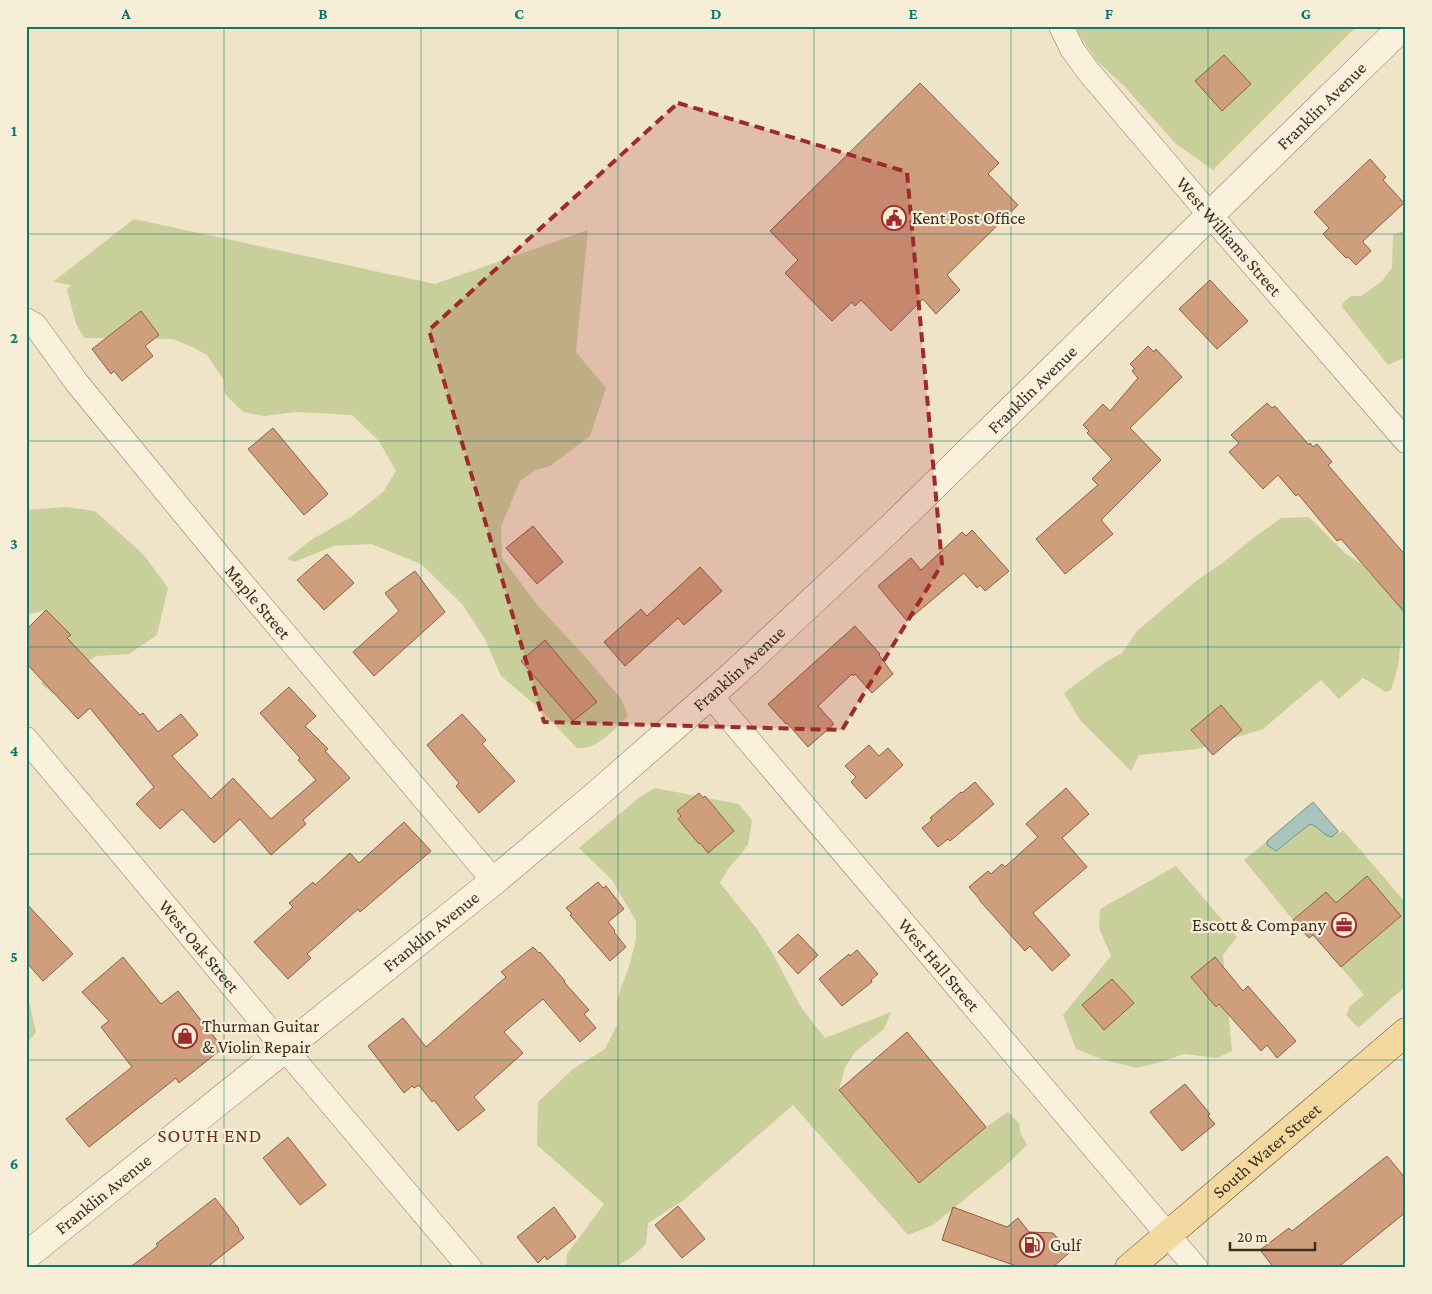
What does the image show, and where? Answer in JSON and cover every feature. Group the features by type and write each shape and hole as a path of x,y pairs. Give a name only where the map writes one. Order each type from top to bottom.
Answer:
{"main road":[{"name":"South Water Street","path":"1129,1268 1406,1032"}],"street":[{"name":"West Williams Street","path":"1061,26 1072,49 1088,71 1210,215 1406,440"},
{"name":"Franklin Avenue","path":"26,1256 494,881 710,695 856,562 1403,26"},
{"name":"Maple Street","path":"26,320 35,325 77,383 224,562 494,881"},
{"name":"West Hall Street","path":"710,695 1196,1268"},
{"name":"West Oak Street","path":"26,739 470,1268"}],"highlighted area":[{"path":"678,103 907,172 942,564 842,730 544,722 429,330"}],"green space":[{"path":"1080,26 1357,26 1213,170 1175,143 1124,86 1097,61 1076,30"},
{"path":"134,219 435,284 588,230 576,352 606,388 590,436 550,466 536,470 520,481 501,527 502,558 539,607 621,699 628,716 605,738 592,746 577,748 539,708 501,676 485,639 462,604 421,564 371,544 334,546 294,562 287,559 311,540 351,517 383,492 396,471 379,441 352,415 296,412 264,416 243,412 225,394 223,379 207,355 194,348 173,339 84,338 76,324 67,290 71,285 53,282"},
{"path":"1404,231 1406,233 1406,357 1388,365 1342,307 1343,303 1351,296 1361,296 1382,281 1392,268 1393,235"},
{"path":"66,507 95,511 144,555 168,588 157,635 129,654 97,656 75,668 54,694 41,684 46,670 60,656 71,635 46,610 26,615 26,510"},
{"path":"1309,517 1346,554 1362,564 1400,607 1406,608 1406,637 1400,648 1398,667 1391,690 1386,692 1363,678 1339,699 1321,680 1263,729 1198,749 1139,755 1131,771 1080,720 1064,693 1107,661 1122,653 1137,631 1200,578 1281,518"},
{"path":"655,788 739,804 752,820 748,845 729,868 720,883 757,929 773,954 801,1007 825,1038 891,1012 884,1029 855,1052 845,1067 839,1090 918,1183 986,1127 1008,1112 1019,1123 1020,1132 1027,1145 1003,1168 933,1225 908,1235 793,1105 684,1200 648,1223 646,1244 631,1258 613,1268 566,1268 567,1254 604,1204 537,1145 538,1102 573,1069 605,1049 617,1025 617,1004 636,939 636,921 612,880 579,848 641,796"},
{"path":"1310,824 1331,837 1338,831 1340,833 1343,830 1406,903 1406,986 1358,1028 1346,1015 1350,1006 1364,995 1341,967 1351,959 1350,956 1359,952 1401,916 1367,876 1336,903 1326,892 1293,920 1244,860 1267,841 1268,845 1276,851"},
{"path":"1176,866 1237,937 1223,955 1232,1051 1217,1058 1184,1054 1137,1068 1101,1059 1076,1049 1063,1015 1111,956 1099,928 1100,909"},
{"path":"26,988 36,1032 26,1045"}],"water":[{"path":"1313,802 1338,831 1332,837 1310,824 1276,851 1267,845 1267,841"}],"building":[{"path":"1224,55 1251,84 1222,111 1195,81"},
{"name":"Kent Post Office","path":"920,83 999,163 988,174 1018,205 947,275 960,290 936,314 923,299 891,331 861,300 855,306 852,302 832,321 785,273 798,260 770,231"},
{"path":"1370,159 1386,177 1383,180 1404,203 1363,241 1371,251 1356,265 1348,257 1346,258 1323,234 1329,228 1314,212"},
{"path":"1210,280 1248,321 1217,349 1179,309"},
{"path":"141,311 159,335 145,346 153,356 122,381 114,371 111,374 92,349"},
{"path":"1148,346 1154,352 1156,349 1182,377 1130,428 1161,460 1101,520 1113,534 1065,574 1036,539 1098,485 1092,479 1112,459 1087,433 1089,431 1083,425 1103,404 1110,411 1138,378 1132,371 1135,369 1130,364"},
{"path":"1267,403 1272,408 1275,406 1309,445 1310,443 1313,447 1317,444 1332,462 1328,465 1406,556 1406,614 1341,539 1337,541 1298,494 1296,496 1278,475 1263,489 1229,452 1239,443 1231,435"},
{"path":"273,428 328,494 304,515 248,449"},
{"path":"533,526 563,562 537,584 506,548"},
{"path":"972,530 1009,571 985,591 980,585 977,588 964,573 907,621 878,586 911,558 921,570 962,532 966,536"},
{"path":"327,554 354,583 324,610 297,580"},
{"path":"700,567 722,591 684,625 678,618 625,666 604,642 641,609 647,616"},
{"path":"415,571 445,612 374,676 353,652 399,611 385,593"},
{"path":"46,610 71,635 67,638 140,715 143,713 158,732 181,714 198,735 172,756 211,799 233,778 271,819 316,780 298,760 300,758 260,713 289,687 316,716 305,726 328,749 325,751 350,778 303,820 306,824 271,855 240,819 214,843 182,809 160,829 136,804 154,787 90,708 78,719 26,663 26,630"},
{"path":"855,626 880,654 893,674 872,693 855,674 853,676 852,674 818,706 834,724 808,747 768,704"},
{"path":"545,640 597,702 573,721 521,661"},
{"path":"1221,705 1242,730 1213,755 1191,730"},
{"path":"462,714 486,740 482,744 515,781 479,813 456,786 459,783 427,745"},
{"path":"869,745 879,756 888,748 903,765 866,799 851,782 856,777 845,766"},
{"path":"975,782 994,804 950,841 948,839 938,847 922,828 932,820 930,818"},
{"path":"1066,788 1089,814 1062,838 1087,867 1033,913 1070,955 1052,971 1030,946 1025,951 969,887 988,871 991,874 1002,864 1005,867 1038,837 1026,824"},
{"path":"699,793 703,798 705,796 734,831 708,853 678,819 681,816 677,811"},
{"path":"404,822 431,851 360,912 358,909 307,954 311,958 288,979 254,942 293,907 289,903 313,882 315,885 350,853 359,863"},
{"name":"Escott & Company","path":"1367,876 1401,916 1341,967 1313,935 1309,938 1293,920 1326,892 1336,903"},
{"path":"598,882 603,888 606,886 624,909 608,922 626,947 610,961 566,908"},
{"path":"26,903 73,954 43,981 26,962"},
{"path":"798,934 818,955 798,974 778,952"},
{"path":"533,947 540,952 589,1010 584,1014 596,1028 580,1042 543,999 504,1032 523,1053 474,1097 485,1110 458,1131 434,1100 432,1102 419,1085 414,1088 412,1086 404,1093 368,1046 403,1018 426,1047 506,977 501,972"},
{"path":"857,950 878,974 871,980 872,982 842,1006 819,979 849,954 850,956"},
{"path":"123,957 161,1004 178,991 223,1048 179,1083 176,1078 89,1147 66,1119 132,1067 101,1027 109,1021 82,992"},
{"path":"1215,957 1243,991 1248,986 1296,1041 1277,1058 1267,1045 1261,1051 1219,1004 1216,1007 1191,977"},
{"path":"1112,979 1134,1003 1104,1030 1082,1005"},
{"path":"907,1032 986,1127 919,1183 839,1090"},
{"path":"1185,1084 1210,1114 1208,1116 1215,1124 1182,1151 1150,1112"},
{"path":"288,1137 326,1185 300,1205 263,1158"},
{"path":"1387,1156 1406,1179 1406,1212 1337,1268 1274,1268 1260,1250 1289,1228 1292,1231"},
{"path":"215,1198 244,1238 206,1268 129,1268 158,1246 156,1244"},
{"path":"678,1206 705,1239 682,1258 655,1225"},
{"path":"554,1207 576,1237 547,1260 545,1256 538,1263 517,1237"},
{"path":"953,1207 1007,1227 1018,1218 1029,1232 1053,1233 1070,1252 1052,1268 1022,1268 942,1240"}],"place":[{"name":"Kent Post Office","path":"894,218"},
{"name":"Escott & Company","path":"1344,925"},
{"name":"Thurman Guitar & Violin Repair","path":"185,1036"},
{"name":"Gulf","path":"1032,1245"}],"district":[{"name":"SOUTH END","path":"210,1135"}]}
